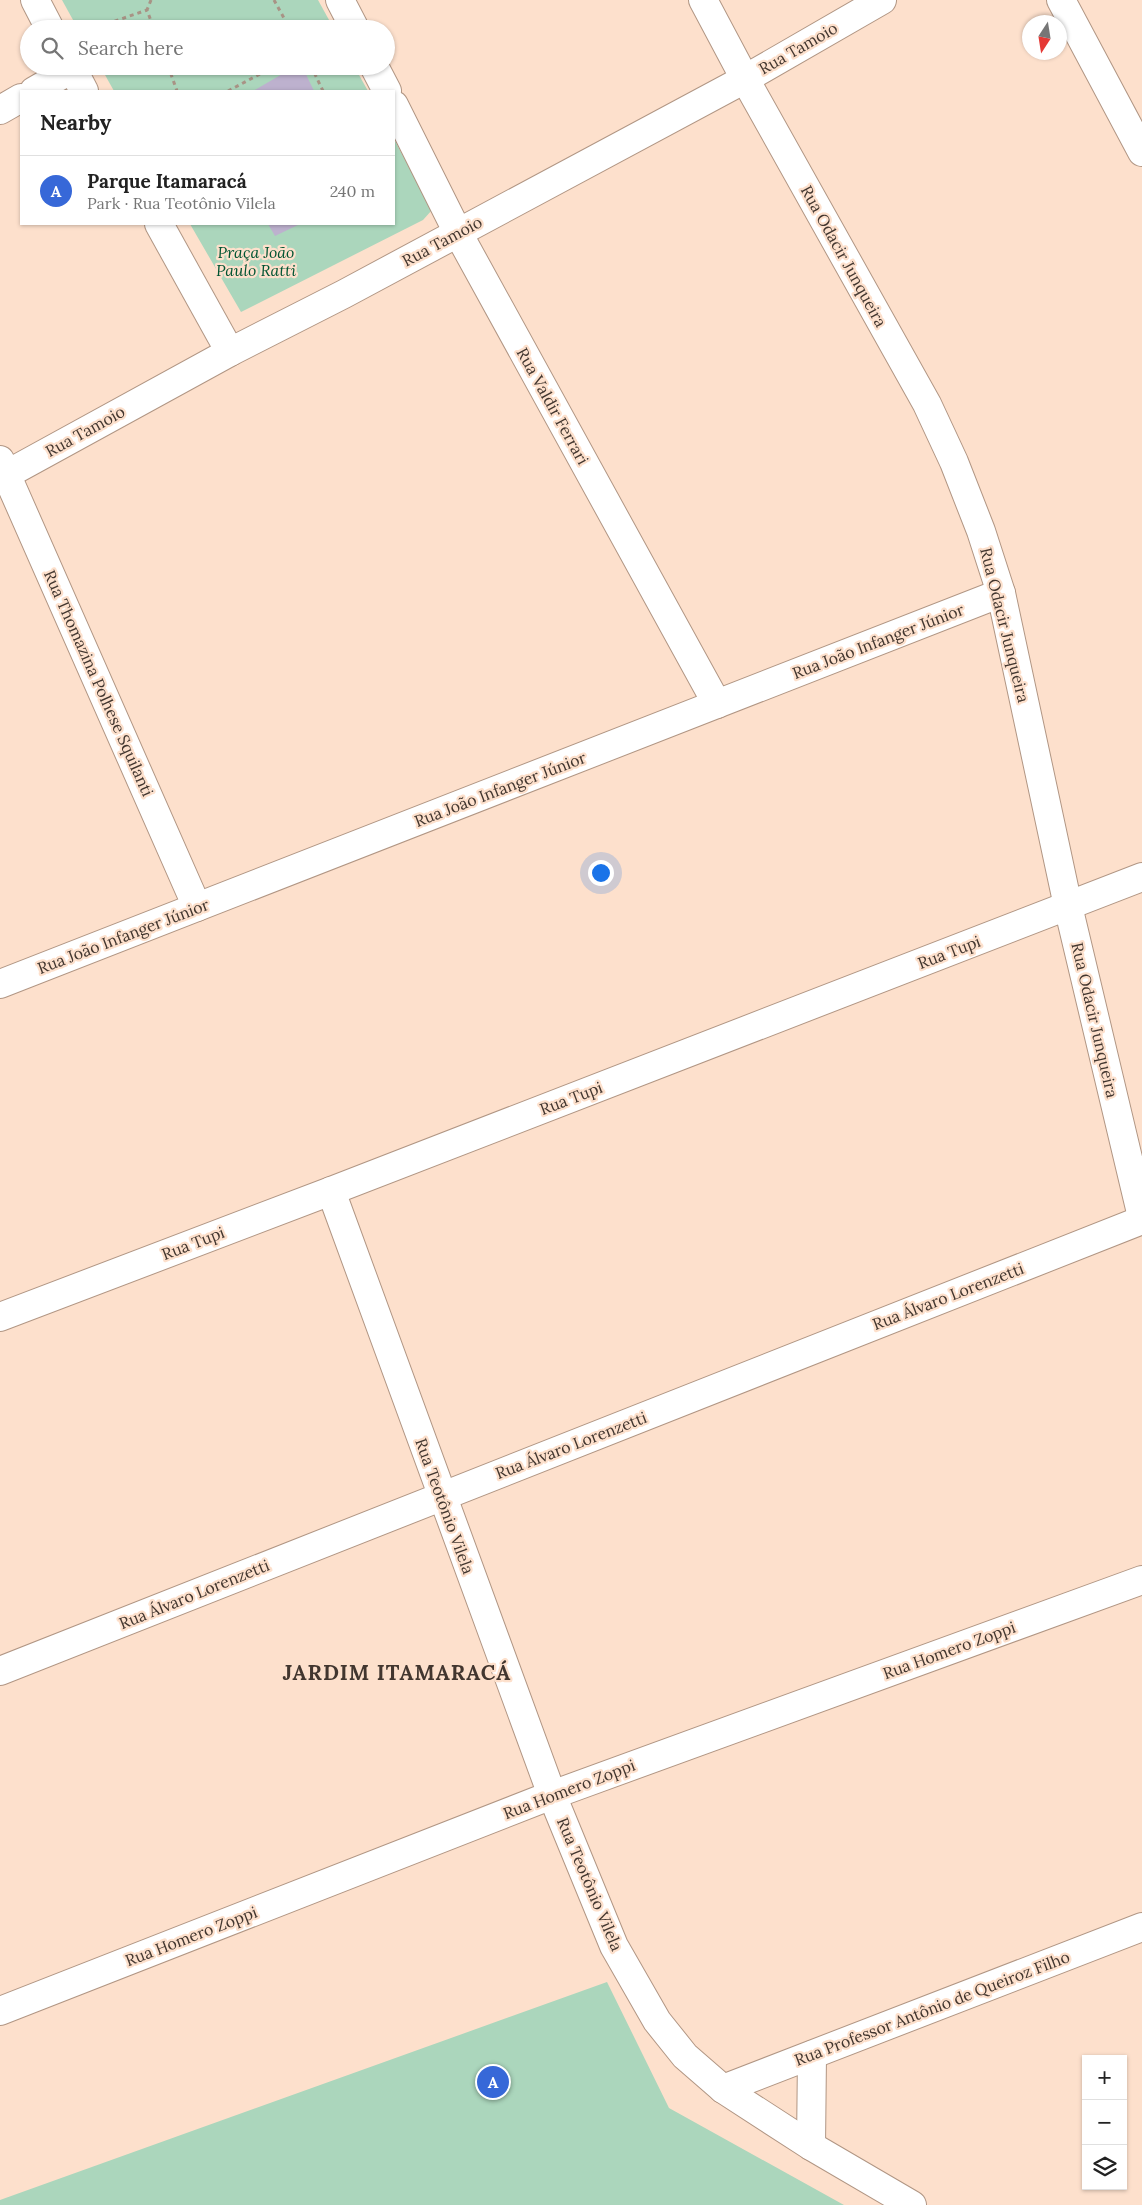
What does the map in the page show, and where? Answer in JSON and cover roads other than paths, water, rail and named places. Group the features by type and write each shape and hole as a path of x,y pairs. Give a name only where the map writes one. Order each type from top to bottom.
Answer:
{"street":[{"path":"35,0 45,20"},
{"path":"340,0 350,20"},
{"name":"Rua Odacir Junqueira","path":"703,0 745,79 927,404 958,471 981,531 1001,593 1068,906 1142,1218"},
{"name":"Rua Tamoio","path":"2,471 458,233 745,79 882,0"},
{"path":"1061,0 1142,152"},
{"path":"379,75 386,90"},
{"path":"37,90 76,76"},
{"path":"0,110 20,99"},
{"name":"Rua Valdir Ferrari","path":"395,107 458,233 717,704"},
{"path":"160,225 230,352"},
{"name":"Rua Thomazina Polhese Squilanti","path":"2,471 197,907"},
{"name":"Rua João Infanger Júnior","path":"2,986 197,907 1001,593"},
{"name":"Rua Tupi","path":"0,1317 1142,877"},
{"name":"Rua Teotônio Vilela","path":"331,1191 441,1496 552,1795 614,1946 657,2021 685,2056 723,2089 811,2146 912,2205"},
{"name":"Rua Álvaro Lorenzetti","path":"0,1671 1142,1218"},
{"name":"Rua Homero Zoppi","path":"0,2011 552,1795 1142,1580"},
{"name":"Rua Professor Antônio de Queiroz Filho","path":"723,2089 1142,1927"},
{"path":"811,2146 812,2055"}],"place":[{"name":"Parque Itamaracá","path":"493,2082"}],"district":[{"name":"JARDIM ITAMARACÁ","path":"397,1673"}],"park label":[{"name":"Praça João Paulo Ratti","path":"256,261"}]}
